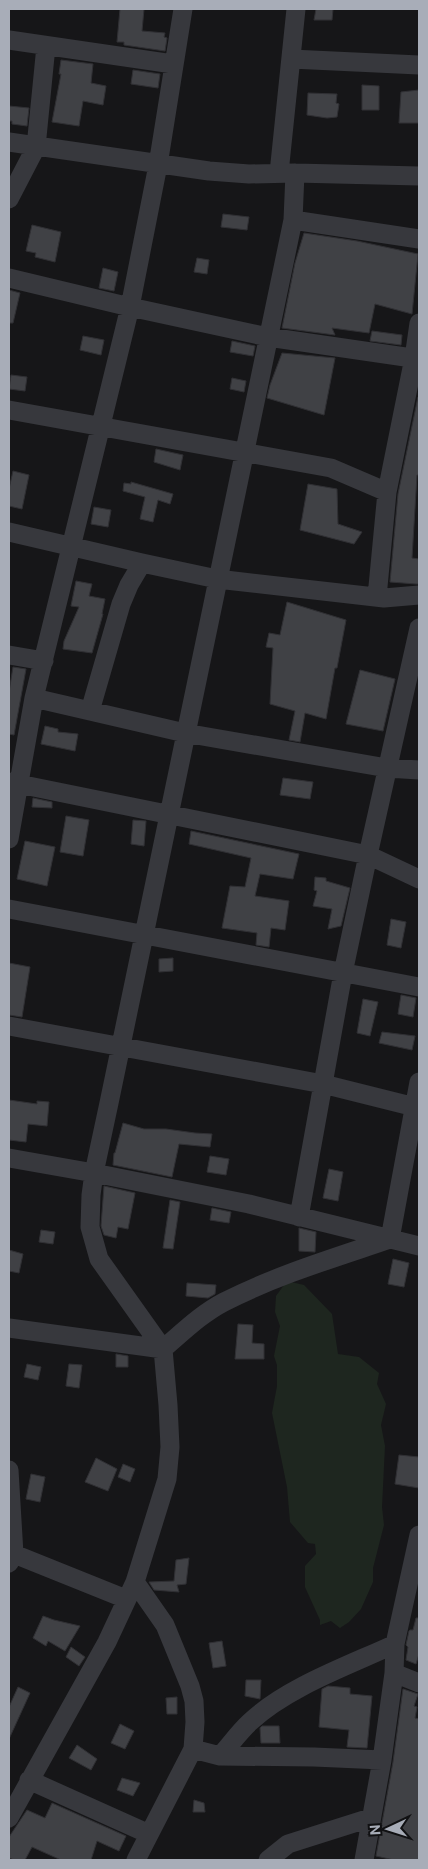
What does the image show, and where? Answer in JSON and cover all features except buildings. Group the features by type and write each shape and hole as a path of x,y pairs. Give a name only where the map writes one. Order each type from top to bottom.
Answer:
{"street":[{"path":"9,839 14,783 130,307 158,165 183,9"},
{"path":"9,1818 107,1642 135,1582 167,1479 169,1430 163,1348 99,1259 90,1228 91,1194 168,814 293,220 287,173 291,59 296,9"},
{"path":"9,40 173,64"},
{"path":"9,199 36,147 46,46"},
{"path":"291,59 419,64"},
{"path":"9,142 158,165 233,173 419,176"},
{"path":"293,220 419,239"},
{"path":"9,278 268,337 417,359"},
{"path":"377,597 387,492 417,359 419,323"},
{"path":"9,410 331,468 387,492"},
{"path":"9,532 218,579 377,597 419,595"},
{"path":"90,711 120,604 142,563"},
{"path":"299,1217 343,973 419,628"},
{"path":"9,654 44,661"},
{"path":"34,698 186,733 387,768 419,770"},
{"path":"14,783 368,855 419,879"},
{"path":"9,909 419,987"},
{"path":"9,1026 323,1084 417,1107"},
{"path":"390,1239 417,1107 419,1082"},
{"path":"9,1158 248,1204 419,1246"},
{"path":"9,1328 163,1348 195,1321 224,1302 291,1273 390,1239"},
{"path":"9,1470 11,1558 126,1599"},
{"path":"364,1860 370,1818 382,1760 394,1673 395,1644 419,1535"},
{"path":"135,1582 165,1624 190,1686 195,1708 193,1749 136,1860"},
{"path":"220,1756 250,1722 276,1702 318,1679 395,1644"},
{"path":"394,1673 419,1683"},
{"path":"193,1749 220,1756 382,1760"},
{"path":"29,1780 149,1834"},
{"path":"268,1860 288,1844 370,1818"}],"shaded area":[{"path":"287,1281 304,1285 332,1314 338,1354 359,1357 379,1373 377,1384 386,1404 381,1425 385,1446 382,1507 384,1525 373,1568 373,1582 361,1609 349,1622 340,1628 331,1621 320,1625 320,1620 305,1587 305,1566 316,1554 315,1544 308,1543 290,1522 287,1487 272,1413 277,1386 277,1365 274,1356 280,1326 275,1312 276,1296"}]}
